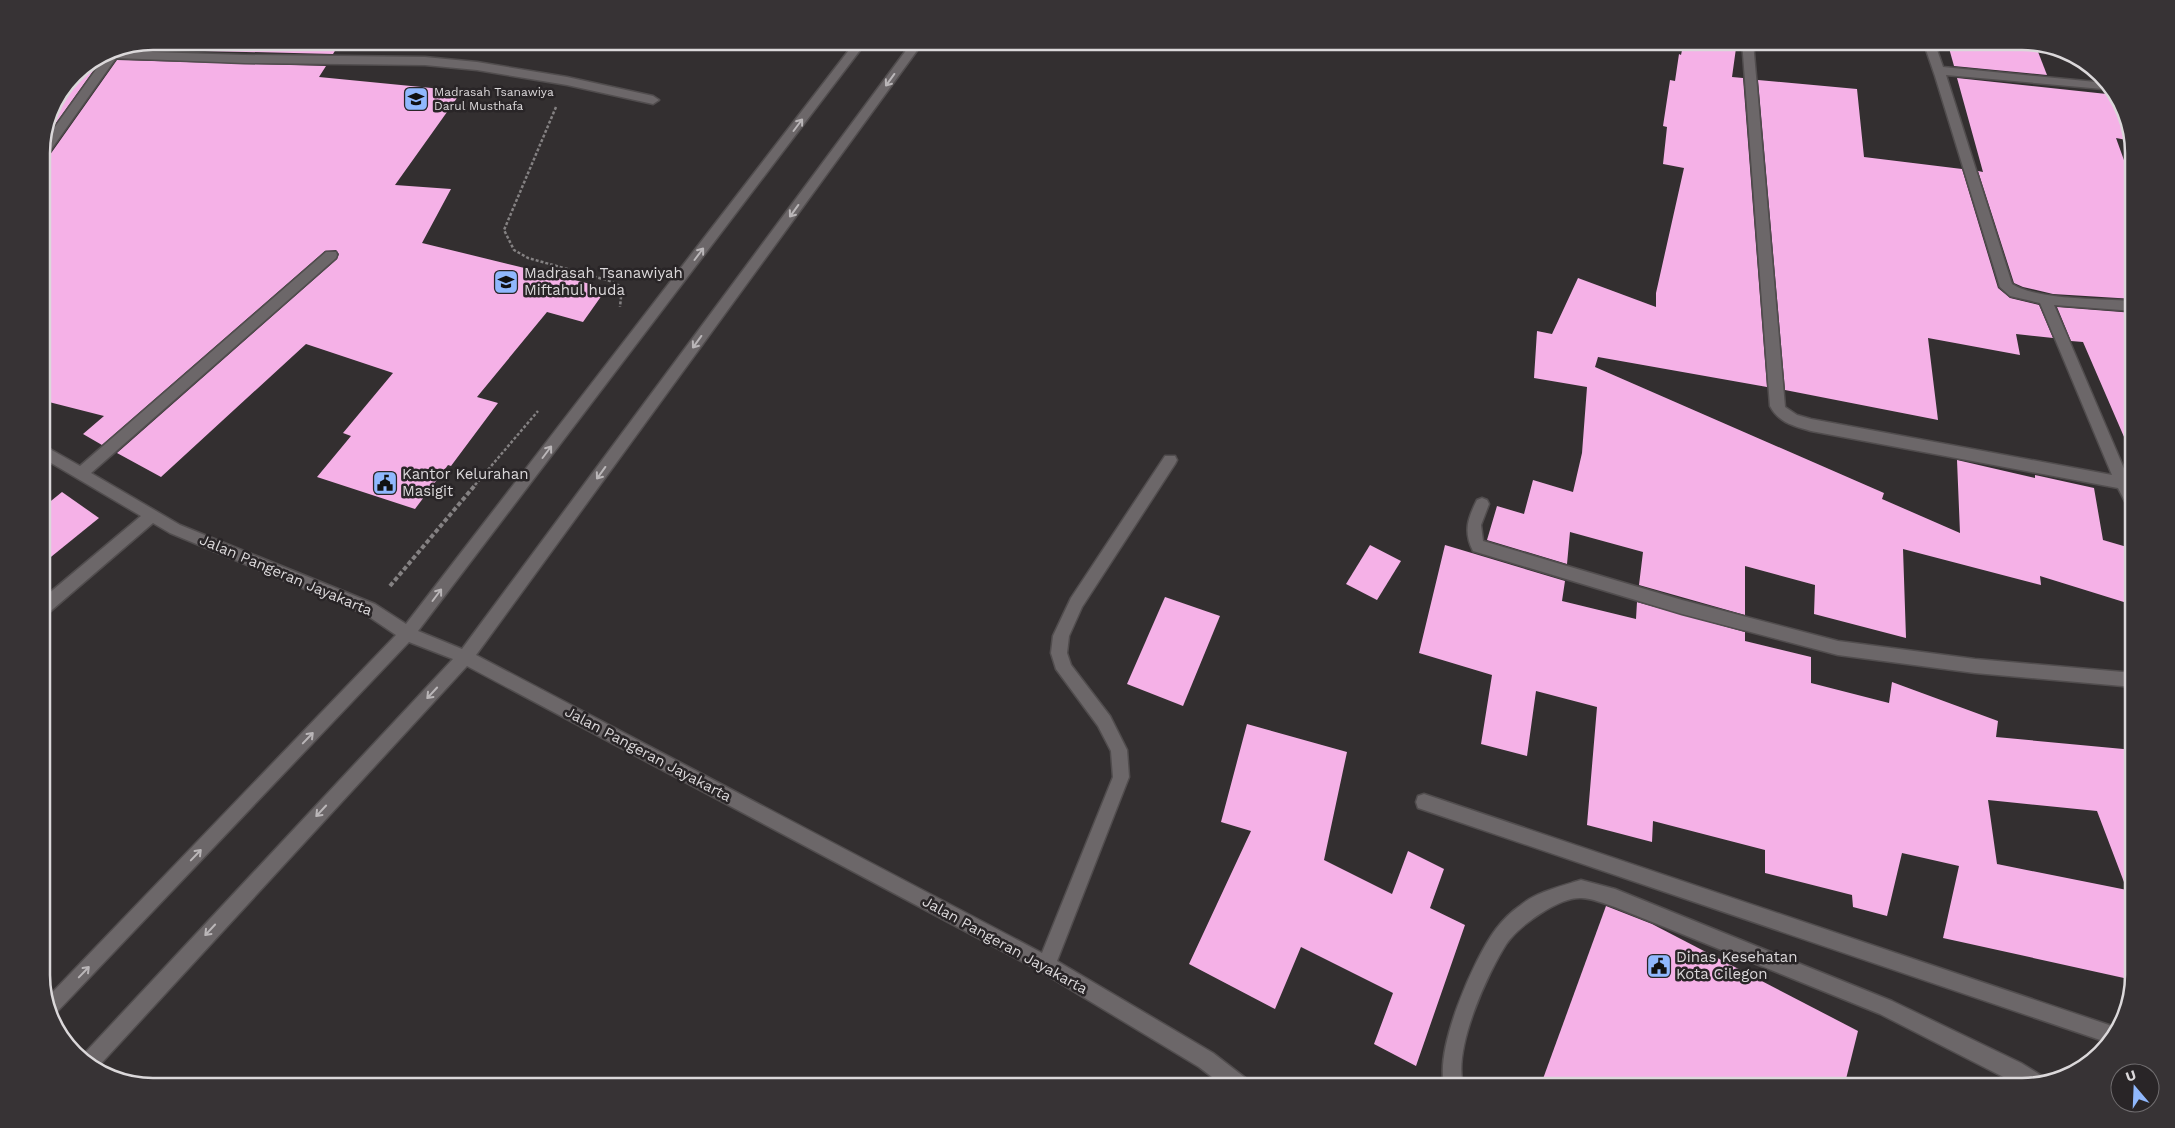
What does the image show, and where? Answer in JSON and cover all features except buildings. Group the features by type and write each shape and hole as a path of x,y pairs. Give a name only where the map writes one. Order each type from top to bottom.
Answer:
{"street":[{"path":"54,1004 407,634 855,50"},
{"path":"93,1059 210,930 465,657 912,50"},
{"path":"1748,50 1777,406 1781,414 1789,419 1811,425 2125,484"},
{"path":"1931,50 2006,287 2015,293 2045,299 2125,305"},
{"path":"133,52 244,59 403,60 477,66 567,81 653,100"},
{"path":"50,143 108,60"},
{"path":"1938,70 2099,85"},
{"path":"81,474 331,255"},
{"path":"2045,299 2125,478"},
{"name":"Jalan Pangeran Jayakarta","path":"50,455 175,529 370,609 391,621 407,634 465,657 1046,965 1206,1060 1229,1078"},
{"path":"1046,965 1121,777 1118,750 1104,721 1064,669 1059,653 1061,636 1076,603 1170,460"},
{"path":"1482,504 1472,526 1473,536 1478,546 1682,607 1838,648 1975,666 2125,679"},
{"path":"50,603 151,516"},
{"path":"1424,802 2107,1033"},
{"path":"1452,1078 1456,1040 1475,983 1502,935 1528,910 1561,895 1582,889 1615,898 1886,1007 2026,1078"}],"path":[{"path":"567,81 504,230 514,250 528,258 610,281 622,287 623,297 618,312"},
{"path":"370,609 545,404"}],"place":[{"name":"Madrasah Tsanawiya Darul Musthafa","path":"416,99"},
{"name":"Madrasah Tsanawiyah Miftahul huda","path":"506,282"},
{"name":"Kantor Kelurahan Masigit","path":"385,483"},
{"name":"Dinas Kesehatan Kota Cilegon","path":"1659,966"}]}
